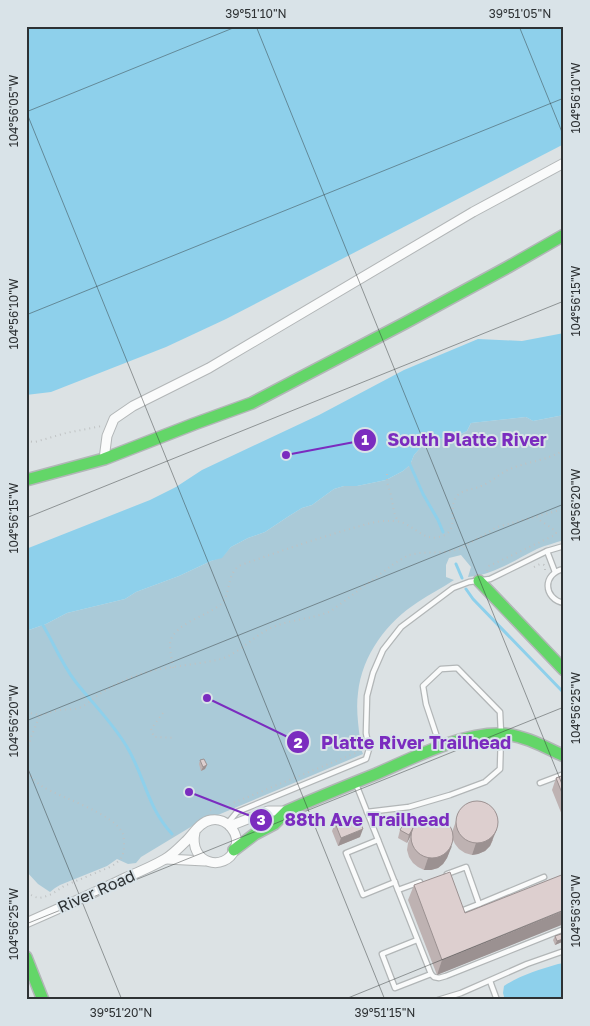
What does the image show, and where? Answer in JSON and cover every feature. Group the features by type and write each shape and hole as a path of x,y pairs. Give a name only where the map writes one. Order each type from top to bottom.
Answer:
{"street":[{"path":"104,459 107,436 114,419 133,406 209,368 472,212 564,163"},
{"path":"26,480 104,459 252,403 405,323 564,235"},
{"path":"479,579 564,670"},
{"path":"234,850 255,834 274,824 287,811 440,747 475,736 502,734 513,736 536,743 564,756"},
{"path":"228,825 268,811 287,811"},
{"path":"210,820 217,820 228,825 234,831 236,837 236,844 230,857 222,862 214,863 206,861 199,856 193,840 195,832 199,827 210,820"},
{"name":"River Road","path":"26,923 166,859 195,832"},
{"name":"River Road","path":"166,859 206,861"},
{"path":"26,957 43,1000"}],"lane":[{"path":"228,825 237,812 366,758 369,749 366,732 367,696 373,673 382,650 401,627 453,588 479,579 490,579 547,551 564,546"},
{"path":"547,551 555,572"},
{"path":"564,569 555,572 548,581 549,592 552,597 556,601 564,603"},
{"path":"367,812 410,808 485,782 500,768 502,734 500,712 457,668 441,669 423,686 426,704 440,747"},
{"path":"540,783 564,774"},
{"path":"355,782 417,940 434,977 446,976 564,930"},
{"path":"378,840 346,853 364,895 395,882"},
{"path":"439,876 466,868 480,904"},
{"path":"447,874 450,881"},
{"path":"459,904 462,911 544,877"},
{"path":"398,890 422,882"},
{"path":"417,940 382,954 395,988 431,974"},
{"path":"438,1000 461,993 527,964 564,951"},
{"path":"490,981 497,1000"}],"path":[{"path":"26,441 35,442 66,433 112,424"},
{"path":"173,668 170,642 174,635 180,627 221,604 226,597 235,568 341,532 388,520 401,522 432,538 439,537 451,530 454,503 463,491 484,485 508,469 553,456 564,450"},
{"path":"387,474 394,512 398,522"},
{"path":"26,712 40,715 77,708 116,684 134,676 149,671 224,658 273,628 285,623 324,614 338,607 395,563 410,555 460,549 496,528 564,509"},
{"path":"479,579 489,566 555,536 554,530 539,521 536,516"},
{"path":"533,567 540,564 544,565 545,572"},
{"path":"163,713 151,729 154,737 174,738"},
{"path":"26,756 40,715"},
{"path":"208,810 233,803 358,752 360,741"},
{"path":"26,767 30,777 45,788 91,809 116,825 123,834 124,848 122,858 117,863 64,886 52,894 39,898 33,896 28,890 26,891"}],"shaded area":[{"path":"564,415 564,540 540,548 504,566 477,576 468,577 471,567 461,555 449,558 446,565 446,577 454,580 418,602 396,619 378,641 365,666 360,679 357,704 360,739 358,741 363,754 194,825 141,857 136,863 128,864 117,859 107,866 60,885 50,892 38,884 26,871 26,631 46,624 67,613 125,599 136,592 222,557 231,547 265,532 302,508 312,505 334,489 386,480 403,471 410,465 414,455 422,446 436,439 453,438 467,431 471,423 526,417 533,421"}],"water":[{"path":"26,26 564,26 564,144 226,319 166,347 51,392 26,395"},
{"path":"564,333 564,415 533,421 526,417 471,423 467,431 453,438 436,439 422,446 414,455 410,465 403,471 386,480 334,489 312,505 302,508 265,532 231,547 222,558 136,592 125,599 67,613 46,624 26,631 26,549 150,500 176,487 202,470 319,415 404,370 478,339 522,341"},
{"path":"564,963 564,1000 505,1000 504,986 510,982 530,973"}],"building":[{"path":"204,759 207,765 203,767 200,760"},
{"path":"564,775 564,798 556,778"},
{"path":"477,801 492,807 498,822 492,837 477,843 462,837 456,822 462,807"},
{"path":"410,813 419,818 409,835 400,830"},
{"path":"357,815 363,829 341,838 335,823"},
{"path":"432,816 447,822 453,837 447,852 432,858 417,852 411,837 417,822"},
{"path":"450,872 465,913 564,874 564,911 442,960 414,885"},
{"path":"561,934 563,939 557,941 555,936"}],"waterway":[{"path":"408,460 443,532"},
{"path":"456,564 462,578"},
{"path":"466,589 473,599 564,693"},
{"path":"41,622 70,674 127,747 157,813 172,834"}],"traffic: fast":[{"path":"26,480 104,459 252,403 405,323 564,235"},
{"path":"479,581 564,670"},
{"path":"234,850 255,834 274,824 287,811 438,747 471,737 487,734 511,735 534,742 564,756"},
{"path":"26,957 43,1000"}],"place":[{"name":"South Platte River","path":"286,455"},
{"name":"Platte River Trailhead","path":"207,698"},
{"name":"88th Ave Trailhead","path":"189,792"}]}
